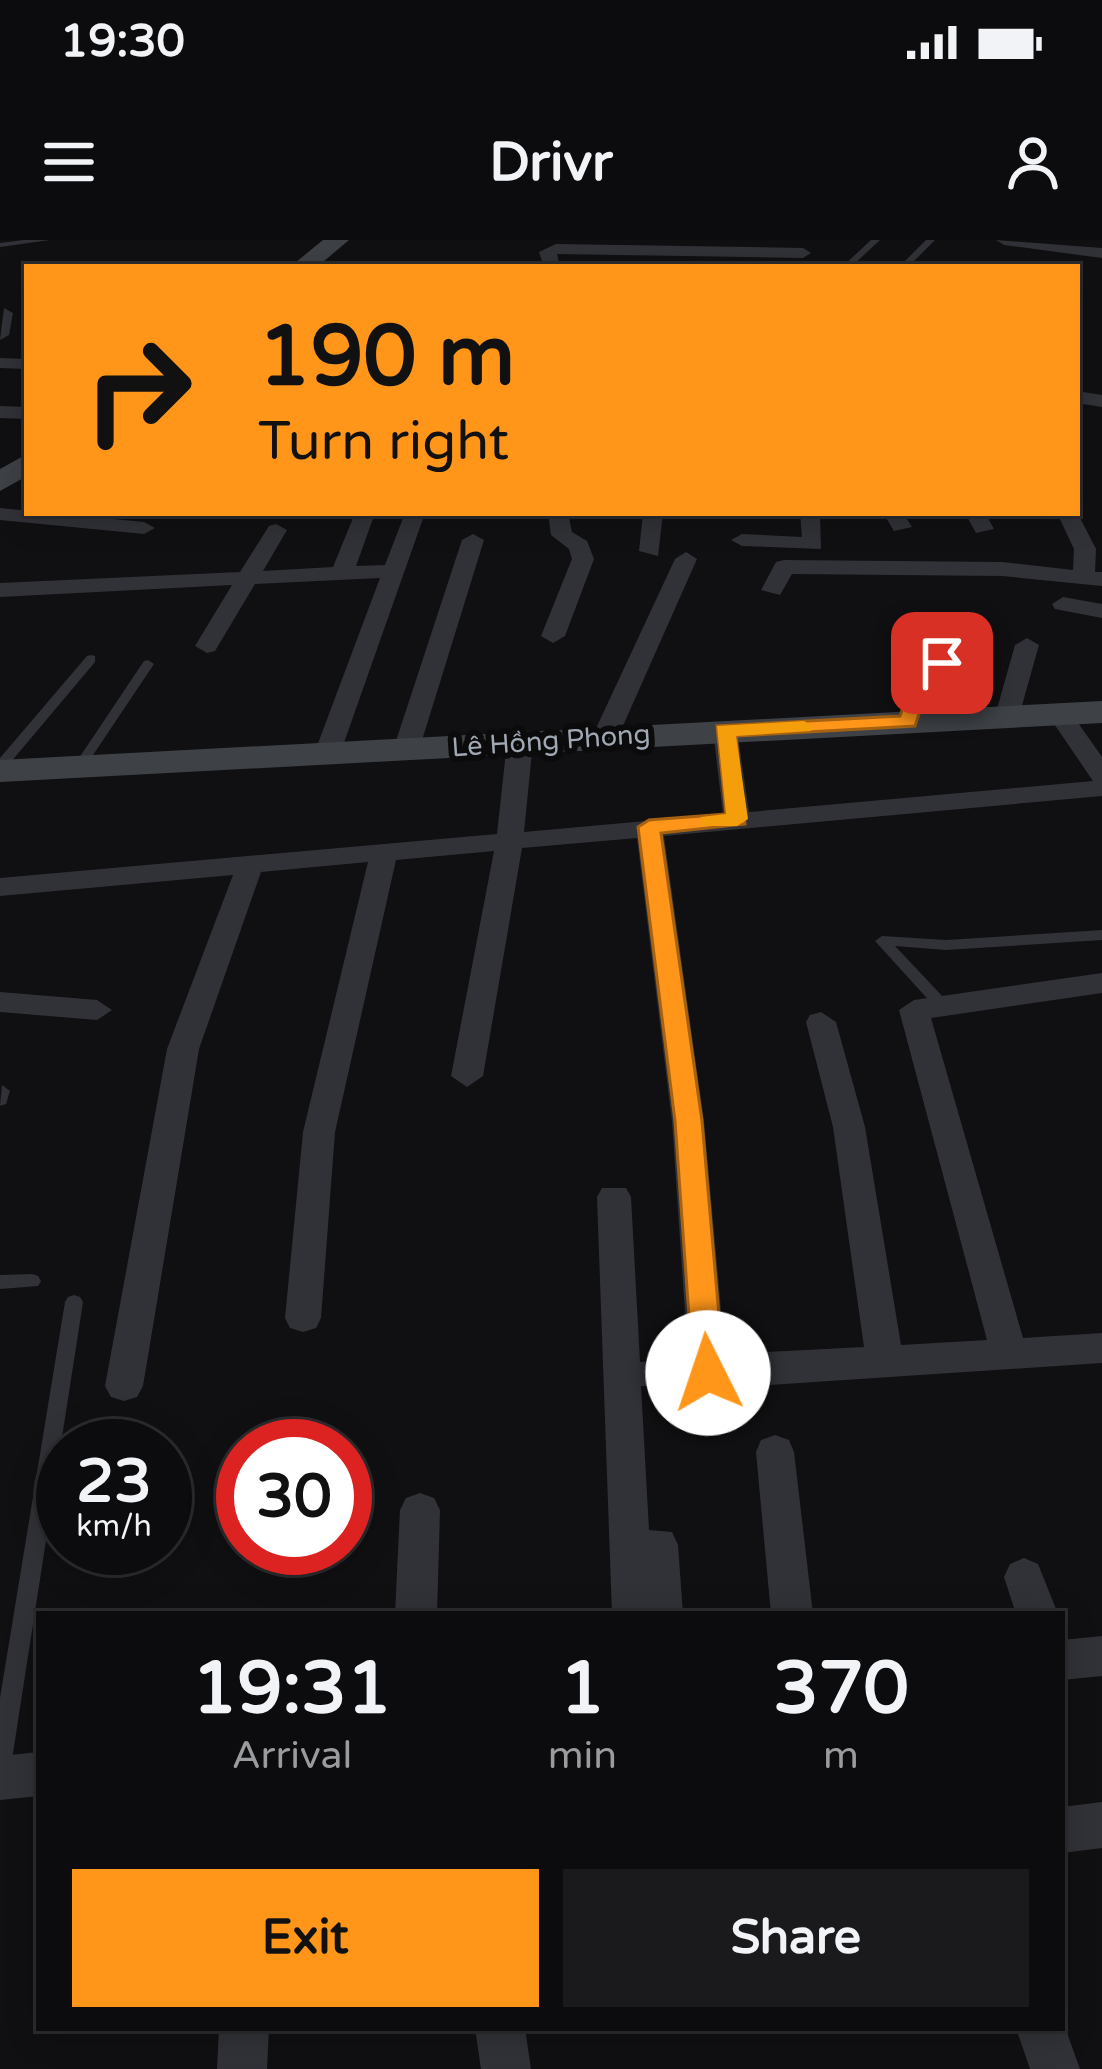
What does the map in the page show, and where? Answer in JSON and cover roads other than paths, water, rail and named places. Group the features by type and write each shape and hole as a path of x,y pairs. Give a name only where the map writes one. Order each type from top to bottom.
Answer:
{"main road":[{"path":"306,264 338,240"},
{"name":"Lê Hồng Phong","path":"0,768 1102,712"}],"street":[{"path":"1004,240 1102,253"},
{"path":"551,264 547,252 556,249 804,253"},
{"path":"0,335 4,313"},
{"path":"0,514 144,528"},
{"path":"343,573 364,516"},
{"path":"327,754 414,516"},
{"path":"553,636 583,559 579,546 562,535 559,516"},
{"path":"650,551 653,516"},
{"path":"737,526 813,544 810,516"},
{"path":"772,590 784,567 1002,569 1093,578 1068,516"},
{"path":"207,646 276,530"},
{"path":"406,750 472,540"},
{"path":"605,736 686,559"},
{"path":"0,590 394,571"},
{"path":"1063,604 1102,611"},
{"path":"1006,716 1028,645"},
{"path":"908,722 915,688 927,668 942,663 965,667"},
{"path":"1060,715 1102,776"},
{"path":"725,731 737,819"},
{"path":"467,1076 510,839 520,742"},
{"path":"4,894 385,850 1102,788"},
{"path":"649,827 688,1121 708,1373"},
{"path":"303,1318 320,1132 385,850"},
{"path":"124,1385 183,1049 250,865"},
{"path":"1010,1357 914,1018 918,1006 1102,983"},
{"path":"0,1002 97,1010"},
{"path":"821,1022 849,1127 885,1361"},
{"path":"614,1197 633,1611"},
{"path":"650,1374 1010,1357 1102,1348"},
{"path":"775,1452 792,1611"},
{"path":"416,1611 420,1510"},
{"path":"658,1544 662,1611"},
{"path":"1065,1660 1102,1656"},
{"path":"0,1778 36,1774"},
{"path":"1065,1830 1102,1825"},
{"path":"242,2069 244,2031"},
{"path":"500,2031 506,2069"},
{"path":"1042,2031 1055,2069"}],"lane":[{"path":"0,244 46,240"},
{"path":"849,264 876,240"},
{"path":"906,264 931,240"},
{"path":"0,768 91,658"},
{"path":"79,767 148,664"},
{"path":"940,1003 882,941 946,945 1102,935"},
{"path":"0,1282 32,1281"},
{"path":"0,1766 74,1302"}]}
